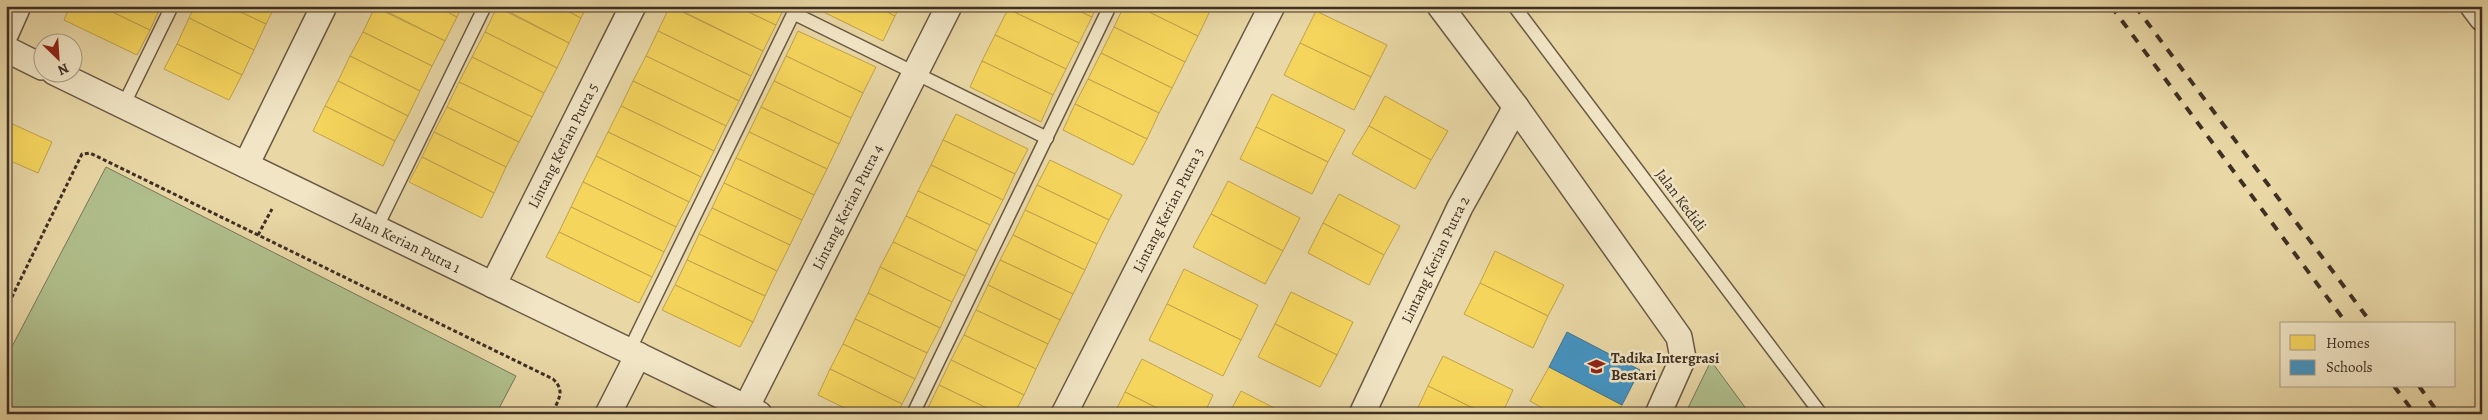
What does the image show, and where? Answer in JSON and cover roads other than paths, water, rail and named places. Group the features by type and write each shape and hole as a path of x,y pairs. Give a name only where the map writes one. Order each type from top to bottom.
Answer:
{"street":[{"path":"6,33 18,6"},
{"path":"246,166 324,6"},
{"name":"Lintang Kerian Putra 5","path":"493,285 633,6"},
{"name":"Lintang Kerian Putra 4","path":"752,411 950,6"},
{"name":"Lintang Kerian Putra 3","path":"1064,414 1272,6"},
{"path":"1440,6 1516,107 1679,337 1683,358 1678,375 1658,414"},
{"path":"2473,6 2482,18"},
{"path":"6,50 32,62"},
{"name":"Jalan Kerian Putra 1","path":"74,82 752,411"},
{"name":"Lintang Kerian Putra 2","path":"1362,414 1460,207 1516,107"},
{"path":"608,414 634,353"}],"lane":[{"path":"123,106 172,6"},
{"path":"376,229 485,6"},
{"path":"913,414 1110,6"},
{"name":"Jalan Kedidi","path":"1514,6 1821,414"},
{"path":"634,353 795,10 1047,138"}],"railway":[{"path":"2111,6 2346,322"},
{"path":"2135,6 2371,322"},
{"path":"2396,388 2415,414"},
{"path":"2420,388 2439,414"}],"place":[{"name":"Tadika Intergrasi Bestari","path":"1597,367"}]}
